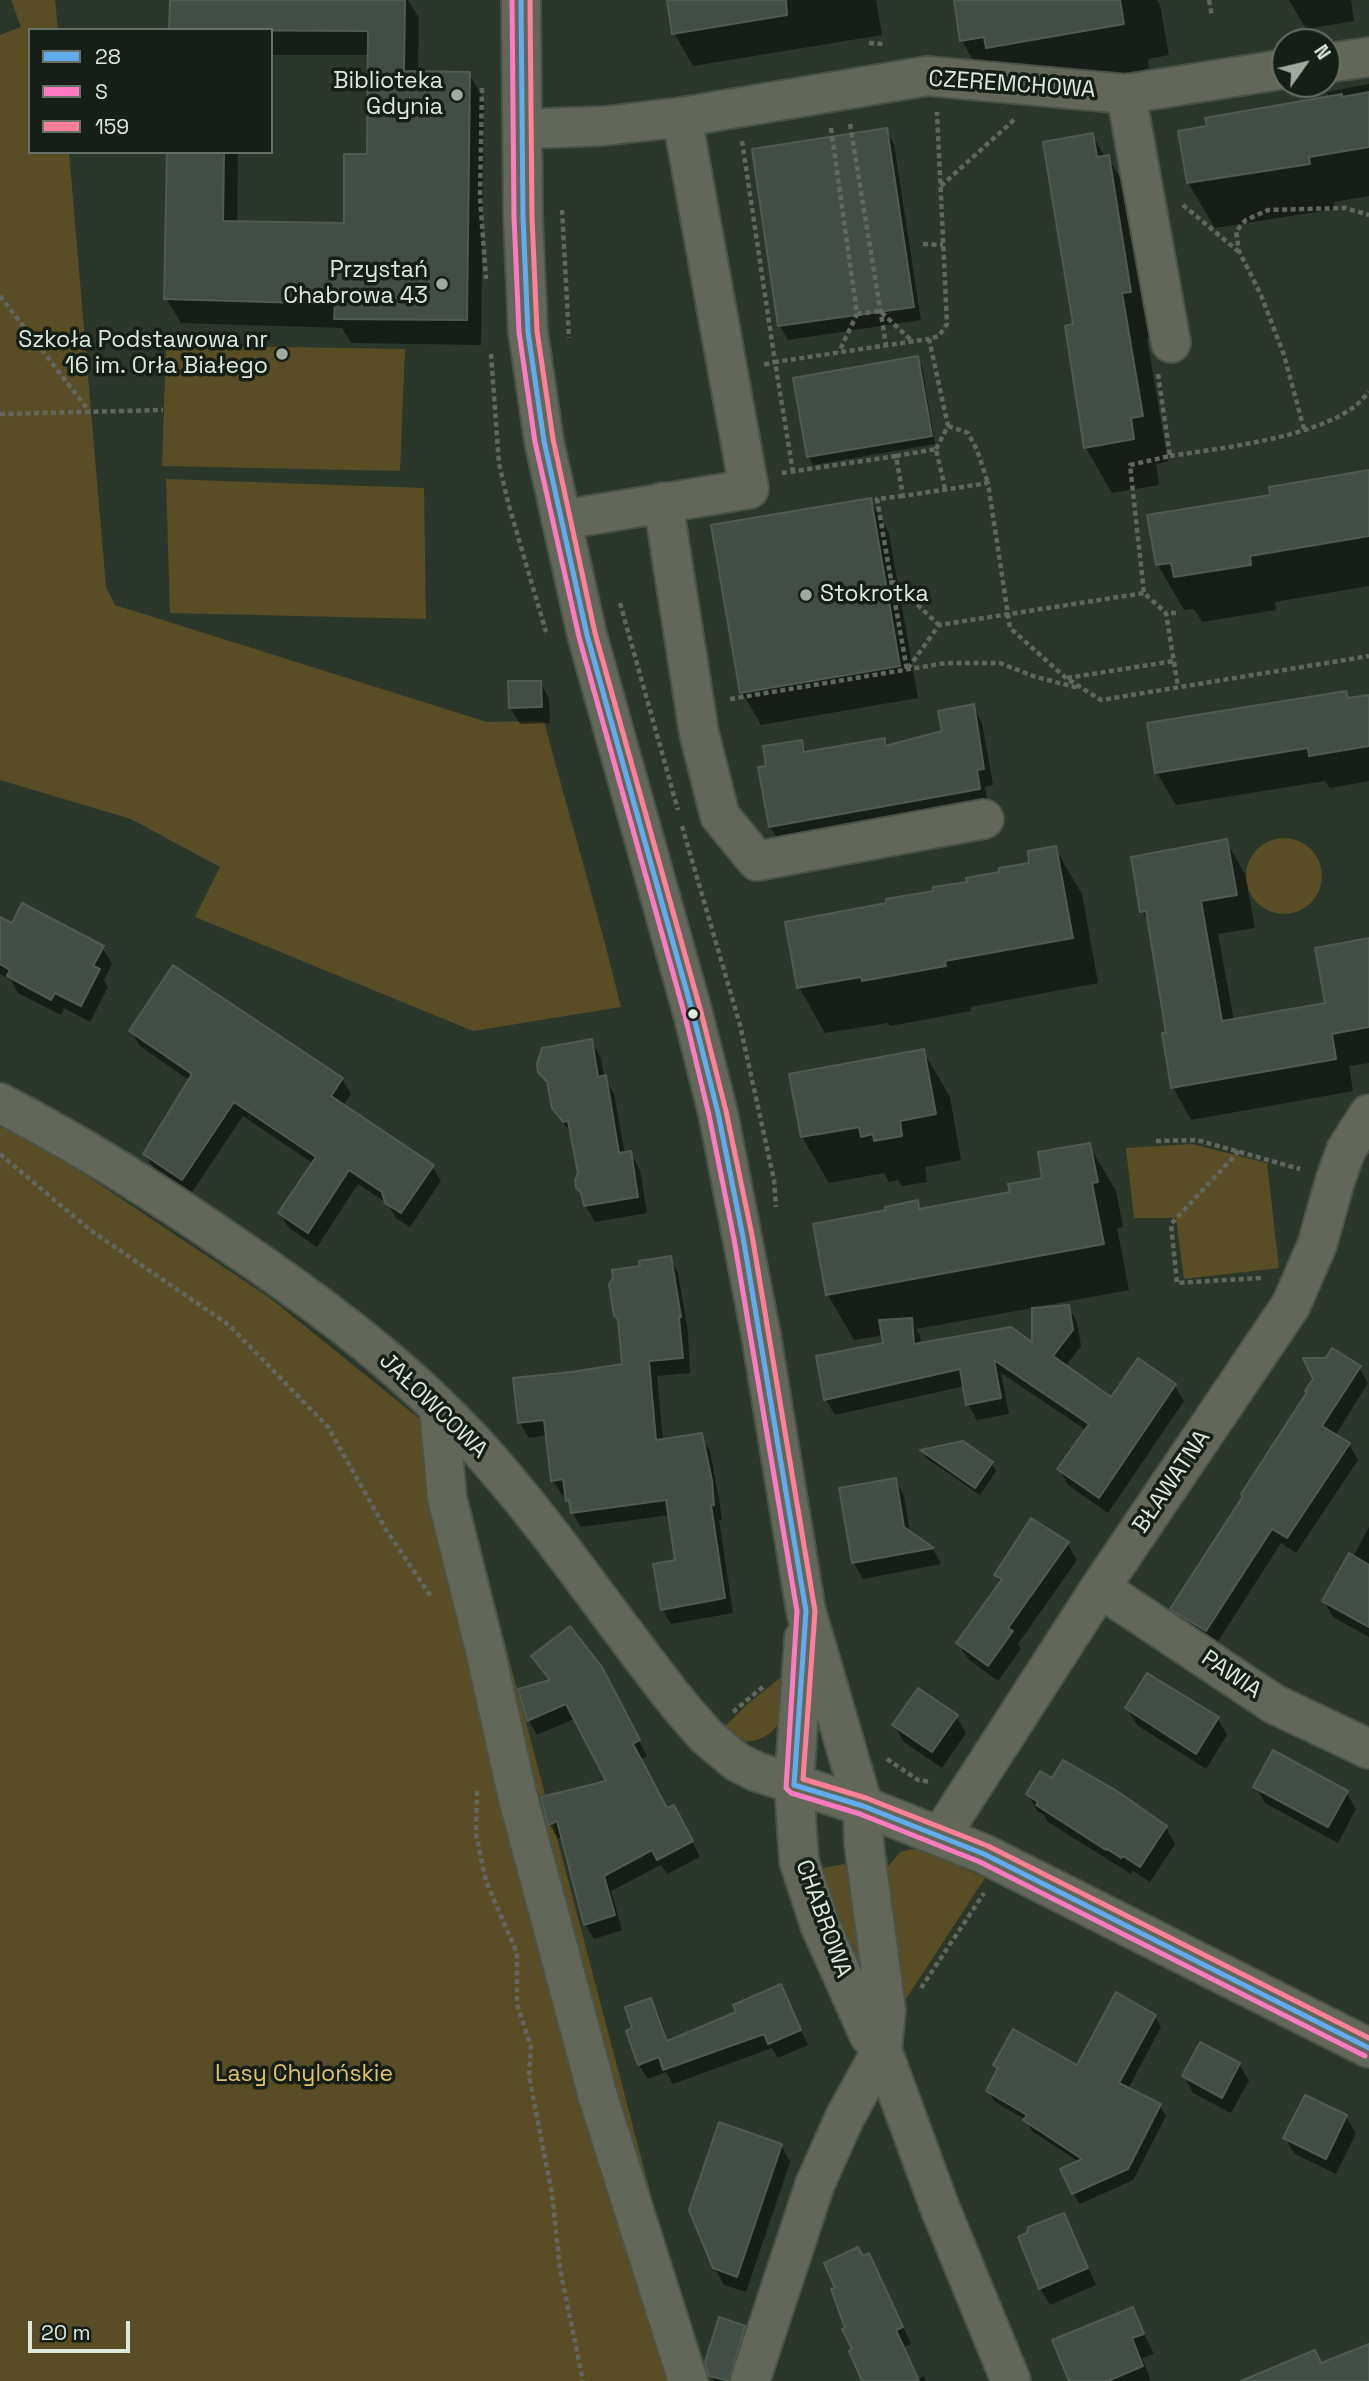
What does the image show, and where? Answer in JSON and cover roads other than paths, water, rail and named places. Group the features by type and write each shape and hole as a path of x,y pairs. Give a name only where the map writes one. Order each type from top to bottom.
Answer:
{"street":[{"name":"CHABROWA","path":"521,0 523,217 528,332 544,442 587,635 718,1113 750,1274 806,1611 863,1806 864,1844 886,2010 882,2050"},
{"path":"1341,61 1369,57"},
{"path":"1126,94 1271,71"},
{"name":"CZEREMCHOWA","path":"523,129 604,126 682,117 927,76 1126,94 1171,343"},
{"path":"561,520 749,489 682,117"},
{"path":"663,502 699,733 720,816 757,861 984,819"},
{"name":"JAŁOWCOWA","path":"0,1102 171,1203 290,1284 413,1381 474,1444 520,1497 644,1661 706,1736 737,1762 757,1772 863,1806 941,1835 984,1854 1369,2048"},
{"name":"BŁAWATNA","path":"941,1835 1100,1588 1291,1305 1317,1245 1346,1150 1369,1114"},
{"path":"439,1408 447,1498 517,1794 598,2097 688,2381"},
{"name":"PAWIA","path":"1100,1588 1274,1704 1369,1749"},
{"name":"CHABROWA","path":"806,1611 794,1785 799,1861 820,1925 869,2035 882,2050 940,2208 1011,2381"},
{"path":"750,2381 815,2184 845,2117 882,2050"}],"place":[{"name":"Biblioteka Gdynia","path":"457,95"},
{"name":"Przystań Chabrowa 43","path":"442,284"},
{"name":"Szkoła Podstawowa nr 16 im. Orła Białego","path":"282,354"},
{"name":"Stokrotka","path":"806,595"}],"park label":[{"name":"Lasy Chylońskie","path":"304,2075"}]}
